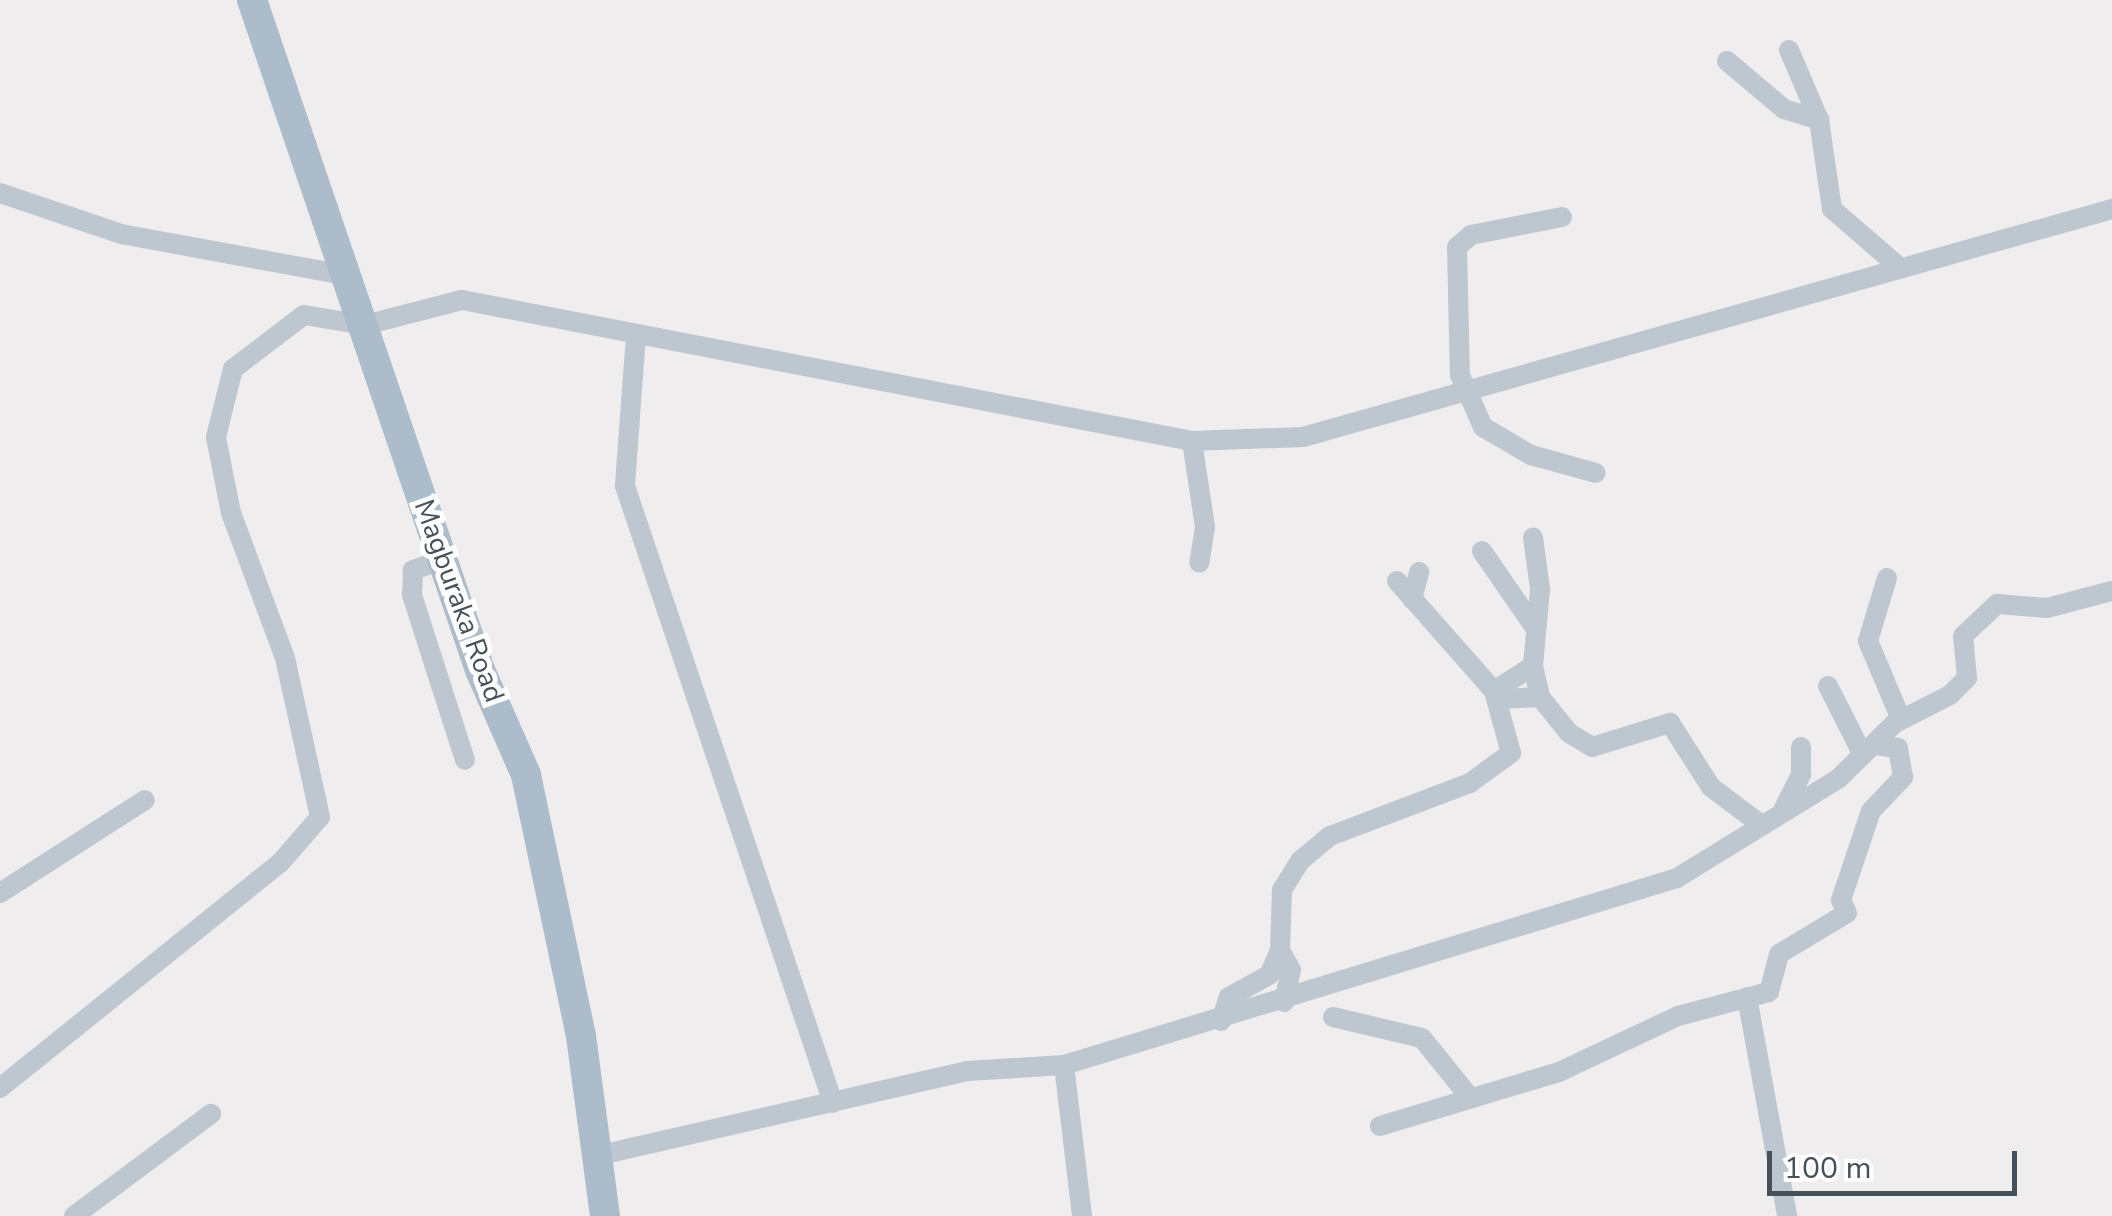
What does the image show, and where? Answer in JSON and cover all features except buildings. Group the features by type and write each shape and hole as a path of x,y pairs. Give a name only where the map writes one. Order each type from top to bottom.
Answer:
{"main road":[{"name":"Magburaka Road","path":"252,0 349,276 442,560 526,775 582,1036 605,1216"}],"street":[{"path":"1789,50 1819,120 1832,208 1898,266"},
{"path":"1727,61 1784,109 1819,120"},
{"path":"0,193 121,234 349,276"},
{"path":"0,1088 280,864 320,817 285,658 231,513 217,414 233,369 304,315 365,325 462,300 1192,442 1304,438 2112,208"},
{"path":"1562,217 1471,234 1457,247 1464,393 1506,443 1596,473"},
{"path":"636,335 625,486 833,1104"},
{"path":"1192,442 1205,527 1198,563"},
{"path":"1533,537 1540,589 1533,624 1533,666 1540,697 1592,747 1670,723 1711,787 1760,824"},
{"path":"1482,551 1533,624"},
{"path":"442,560 413,570 412,594 465,760"},
{"path":"1412,599 1420,572"},
{"path":"1887,578 1868,641 1901,719"},
{"path":"1397,581 1500,699 1540,697"},
{"path":"596,1156 967,1071 1064,1065 1284,1002 1346,975 1677,878 1868,750 1901,719 1967,678 1963,636 1997,604 2047,608 2112,591"},
{"path":"1494,691 1533,666"},
{"path":"1828,686 1868,750"},
{"path":"1222,1020 1230,998 1269,975 1280,950 1282,890 1300,861 1330,836 1470,783 1511,752 1494,691"},
{"path":"1784,808 1801,774 1801,747"},
{"path":"1380,1126 1466,1094 1559,1072 1678,1016 1748,997 1776,984 1779,954 1847,913 1840,900 1871,811 1902,777 1898,748 1868,750"},
{"path":"0,893 145,800"},
{"path":"1280,950 1291,970 1284,1002"},
{"path":"1748,997 1788,1216"},
{"path":"1333,1018 1422,1038 1466,1094"},
{"path":"1064,1065 1082,1216"},
{"path":"74,1216 211,1114"}]}
